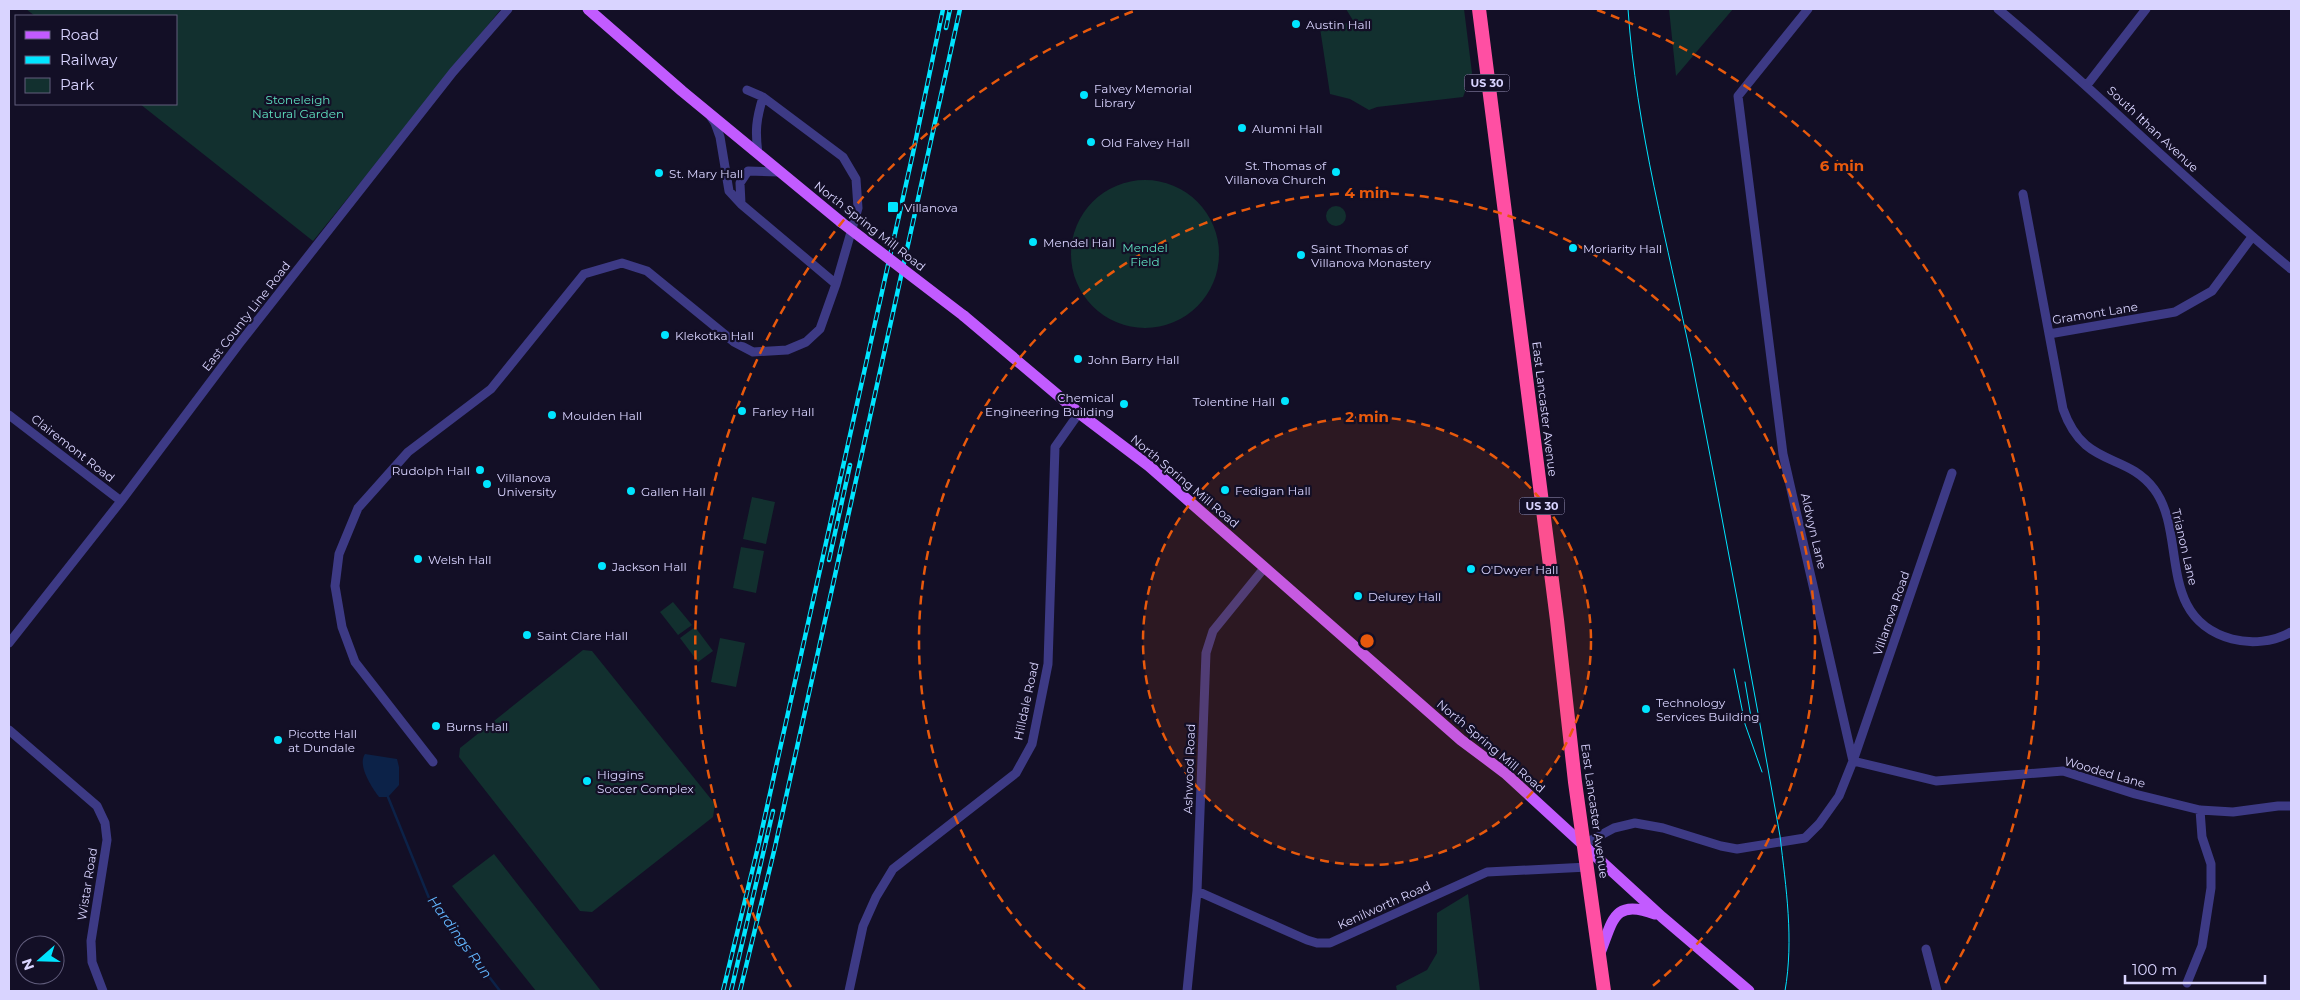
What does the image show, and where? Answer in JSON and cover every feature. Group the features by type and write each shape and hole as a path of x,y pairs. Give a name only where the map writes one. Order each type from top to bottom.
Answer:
{"highway":[{"name":"East Lancaster Avenue","path":"1479,9 1604,991"}],"main road":[{"name":"North Spring Mill Road","path":"588,9 706,112 840,222 964,316 1079,413 1149,466 1443,724 1505,773 1662,917 1749,991"},
{"path":"1600,953 1612,922 1620,912 1634,907 1662,917"}],"street":[{"name":"East County Line Road","path":"9,642 121,501 239,344 453,72 508,9"},
{"name":"Aldwyn Lane","path":"1808,9 1738,96 1783,454 1853,761"},
{"name":"South Ithan Avenue","path":"1998,9 2087,85 2252,237 2291,268"},
{"path":"2087,85 2146,9"},
{"path":"433,762 355,662 342,627 335,586 339,554 358,508 408,452 491,390 584,274 622,263 647,271 734,342 753,352 787,350 806,342 820,329 836,284 858,208 856,180 843,157 763,98 748,90"},
{"path":"758,154 756,120 763,98"},
{"path":"706,112 715,122 720,137 729,191 741,204 836,284"},
{"path":"741,204 740,183 748,172 779,172"},
{"name":"Gramont Lane","path":"2023,194 2049,334 2175,312 2212,291 2252,237"},
{"name":"Trianon Lane","path":"2049,334 2062,410 2067,421 2078,440 2085,446 2133,472 2154,489 2166,514 2179,585 2191,610 2198,619 2219,634 2242,642 2267,640 2291,632"},
{"name":"Hilldale Road","path":"849,991 863,926 876,897 893,869 1016,773 1032,744 1048,664 1055,447 1079,413"},
{"name":"Clairemont Road","path":"9,415 121,501"},
{"name":"Villanova Road","path":"1853,761 1952,473"},
{"name":"Ashwood Road","path":"1187,991 1197,891 1206,653 1213,631 1265,567"},
{"name":"Wistar Road","path":"9,730 97,806 105,823 107,840 91,941 92,962 103,991"},
{"path":"1584,844 1614,828 1635,823 1663,828 1720,846 1737,849 1805,838 1819,824 1839,796 1853,761"},
{"name":"Wooded Lane","path":"1853,761 1936,781 2063,771 2135,794 2200,810 2233,812 2291,806"},
{"path":"2187,983 2202,946 2211,888 2211,864 2202,837 2200,810"},
{"name":"Kenilworth Road","path":"1197,891 1307,940 1317,943 1330,943 1487,872 1588,867"},
{"path":"1926,949 1937,991"}],"green space":[{"name":"Stoneleigh Natural Garden","path":"26,9 501,9 313,241 141,105 178,105 178,15 34,15"},
{"path":"1346,9 1464,9 1472,73 1463,97 1377,107 1369,110 1350,99 1330,94 1320,28 1354,22"},
{"path":"1669,9 1733,9 1676,76"},
{"name":"Mendel Field","path":"1145,180 1173,185 1186,192 1197,202 1207,213 1214,226 1219,254 1214,282 1207,295 1197,306 1186,316 1173,323 1145,328 1117,323 1104,316 1093,306 1083,295 1076,282 1071,254 1076,226 1083,213 1093,202 1104,192 1117,185"},
{"path":"1332,206 1340,206 1346,212 1346,220 1340,226 1332,226 1326,220 1326,212"},
{"path":"752,497 775,502 766,544 743,539"},
{"path":"741,547 764,551 756,593 733,588"},
{"path":"673,602 692,625 678,635 660,612"},
{"path":"695,627 713,651 698,662 680,638"},
{"path":"720,638 745,643 736,687 711,682"},
{"name":"Higgins Soccer Complex","path":"583,650 592,651 715,804 713,817 592,912 580,911 459,757 460,748"},
{"path":"494,854 601,991 536,991 452,886"},
{"path":"1468,894 1480,991 1397,991 1396,986 1427,970 1437,953 1437,913"}],"water":[{"path":"365,754 397,759 399,785 388,797 379,797 369,782 363,764"}],"waterway":[{"name":"Hardings Run","path":"388,797 429,898 500,991"}],"tram line":[{"path":"1628,9 1632,54 1645,142 1704,421 1780,836 1787,894 1789,933 1788,972 1785,991"},
{"path":"1734,669 1745,724 1762,772"},
{"path":"1745,682 1751,717"}],"railway":[{"path":"723,991 759,843 913,153 943,9"},
{"path":"946,28 950,9"},
{"path":"740,991 775,847 960,9"},
{"path":"829,560 850,465"},
{"path":"731,991 773,811"}],"place":[{"name":"Austin Hall","path":"1296,24"},
{"name":"Falvey Memorial Library","path":"1084,95"},
{"name":"Alumni Hall","path":"1242,128"},
{"name":"Old Falvey Hall","path":"1091,142"},
{"name":"St. Thomas of Villanova Church","path":"1336,172"},
{"name":"St. Mary Hall","path":"659,173"},
{"name":"Villanova","path":"893,207"},
{"name":"Mendel Hall","path":"1033,242"},
{"name":"Moriarity Hall","path":"1573,248"},
{"name":"Saint Thomas of Villanova Monastery","path":"1301,255"},
{"name":"Klekotka Hall","path":"665,335"},
{"name":"John Barry Hall","path":"1078,359"},
{"name":"Tolentine Hall","path":"1285,401"},
{"name":"Chemical Engineering Building","path":"1124,404"},
{"name":"Farley Hall","path":"742,411"},
{"name":"Moulden Hall","path":"552,415"},
{"name":"Rudolph Hall","path":"480,470"},
{"name":"Villanova University","path":"487,484"},
{"name":"Fedigan Hall","path":"1225,490"},
{"name":"Gallen Hall","path":"631,491"},
{"name":"Welsh Hall","path":"418,559"},
{"name":"Jackson Hall","path":"602,566"},
{"name":"O'Dwyer Hall","path":"1471,569"},
{"name":"Delurey Hall","path":"1358,596"},
{"name":"Saint Clare Hall","path":"527,635"},
{"name":"Technology Services Building","path":"1646,709"},
{"name":"Burns Hall","path":"436,726"},
{"name":"Picotte Hall at Dundale","path":"278,740"},
{"name":"Higgins Soccer Complex","path":"587,781"}]}
